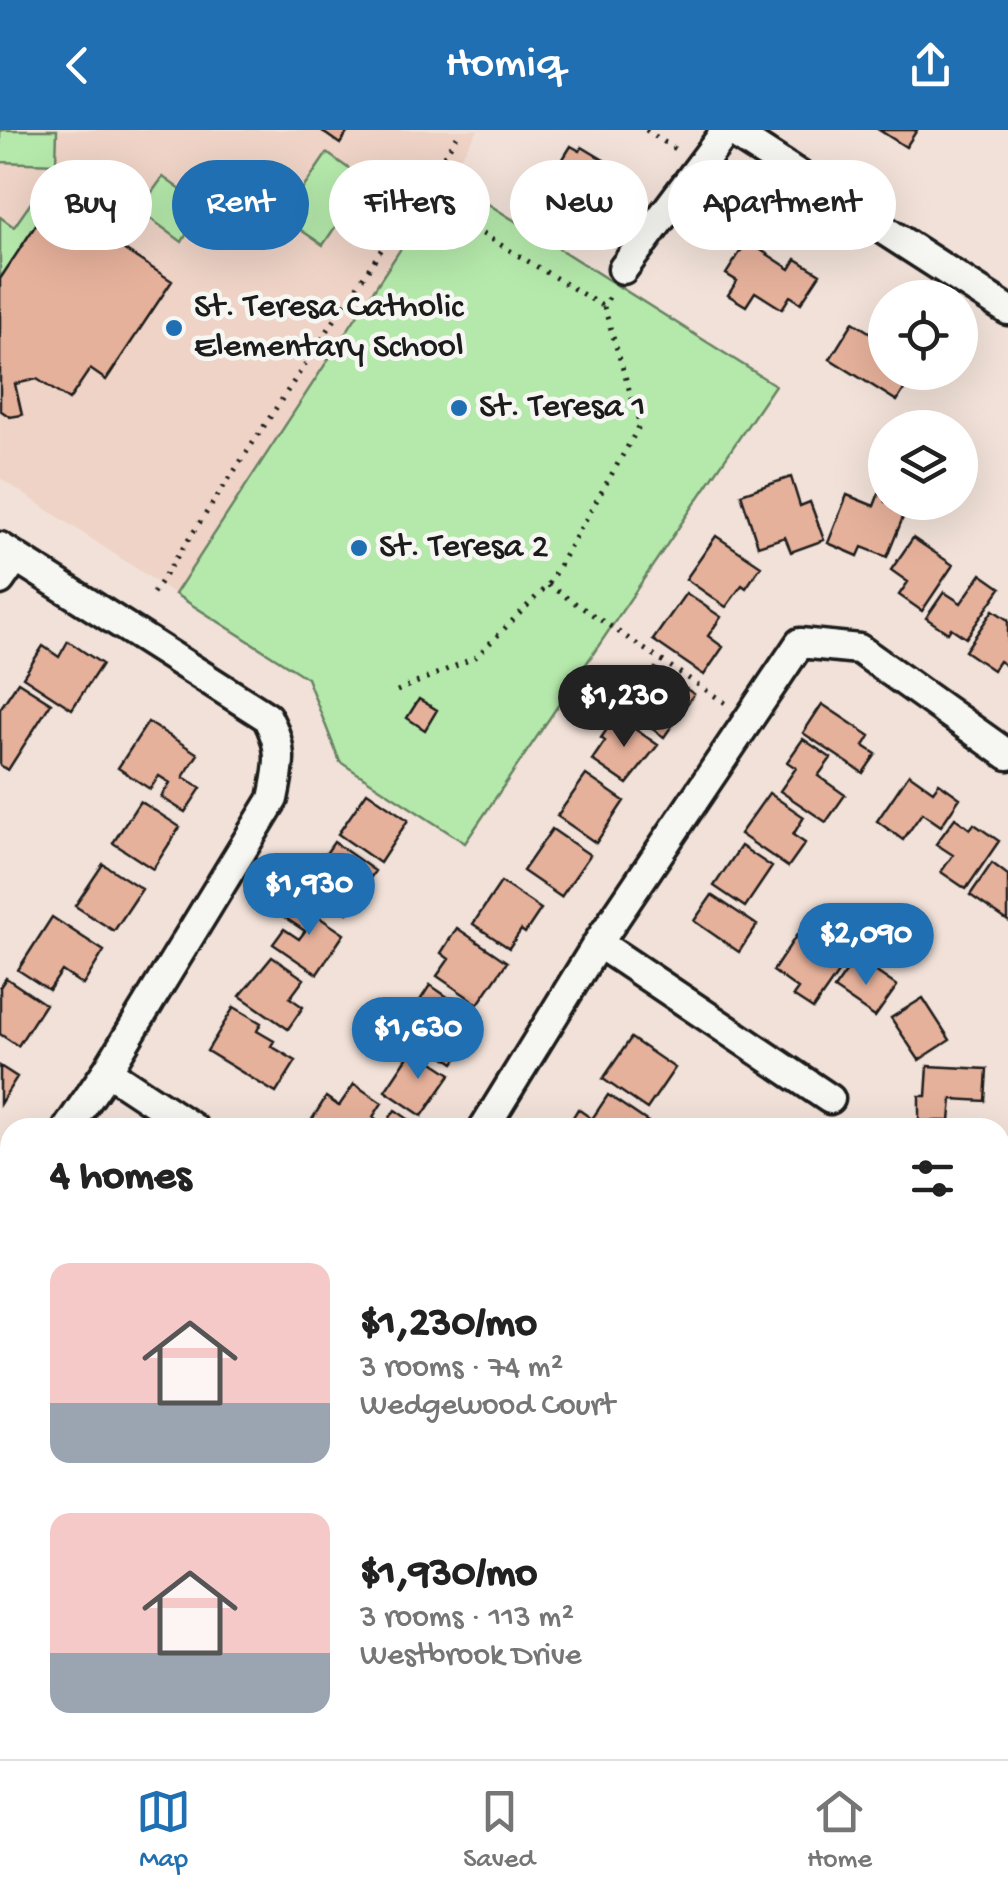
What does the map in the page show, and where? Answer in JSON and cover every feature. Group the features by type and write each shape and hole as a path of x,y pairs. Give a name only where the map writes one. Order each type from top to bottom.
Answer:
{"street":[{"path":"705,160 728,130 1008,310"},
{"path":"624,269 668,209"},
{"path":"5,561 253,708 266,717 278,740 280,766 273,799 75,1118"},
{"path":"490,1118 598,942 800,643 859,649 1008,755"},
{"path":"598,942 830,1099"},
{"path":"107,1071 178,1118"}],"path":[{"path":"442,160 460,130"},
{"path":"646,130 691,160"},
{"path":"396,691 476,657 548,584 640,425 604,307 490,238"},
{"path":"153,594 383,250"},
{"path":"604,307 624,269"},
{"path":"548,584 749,718"}],"shaded area":[{"name":"St. Teresa Catholic Elementary School","path":"0,130 478,130 458,160 329,160 329,250 400,250 175,594 0,478"}],"green space":[{"path":"0,130 57,130 56,160 0,162"},
{"path":"327,153 337,160 329,160 329,236 323,245 309,236 309,180"},
{"path":"163,177 172,184 172,235 152,220 152,192"},
{"path":"30,204 30,234 0,279 0,217 14,227"},
{"path":"490,205 510,218 510,250 561,250 775,385 465,843 340,762 307,678 175,594 400,250 490,250"}],"building":[{"path":"320,130 349,130 340,144"},
{"path":"879,130 917,130 906,147"},
{"path":"571,146 580,151 582,147 604,160 562,160"},
{"path":"30,234 30,250 125,250 172,281 106,380 90,369 69,400 37,379 15,384 22,415 10,417 0,410 0,279"},
{"path":"741,250 761,250 790,269 796,259 820,274 801,303 790,296 782,309 755,292 746,306 728,295 737,281 726,274"},
{"path":"853,322 868,331 868,383 830,359"},
{"path":"879,390 904,390 897,401"},
{"path":"791,477 800,506 810,502 824,540 791,552 785,537 758,546 741,494"},
{"path":"847,495 868,504 868,520 902,520 887,557 862,547 858,556 828,543"},
{"path":"716,536 761,566 726,607 686,579"},
{"path":"913,538 953,565 922,611 899,595 908,582 891,570"},
{"path":"981,574 1001,588 966,638 951,628 948,633 926,618 944,592 961,603"},
{"path":"686,593 721,617 708,636 723,647 704,675 653,640"},
{"path":"993,610 1008,620 1008,667 999,661 993,670 965,651"},
{"path":"68,641 102,664 72,709 23,677 43,646 59,657"},
{"path":"655,668 694,694 664,737 626,711"},
{"path":"18,682 51,703 8,770 0,765 0,709"},
{"path":"419,699 437,710 425,730 407,718"},
{"path":"822,704 870,736 864,746 876,754 863,773 803,733"},
{"path":"616,716 658,745 627,784 592,760"},
{"path":"148,722 198,754 183,777 201,788 185,812 161,797 170,783 159,776 150,789 118,768"},
{"path":"803,739 831,758 818,776 845,795 826,822 780,791 796,768 787,762"},
{"path":"909,774 933,791 939,783 960,798 941,826 922,813 903,840 877,821"},
{"path":"586,775 624,801 596,843 557,816"},
{"path":"367,792 408,820 380,863 338,834"},
{"path":"769,793 804,817 793,835 805,843 788,867 740,834"},
{"path":"140,801 180,827 153,869 113,843"},
{"path":"955,818 970,829 974,824 999,841 966,889 941,872 953,855 936,844"},
{"path":"552,829 590,855 561,897 523,871"},
{"path":"334,842 375,871 347,913 305,884"},
{"path":"741,846 772,867 745,907 714,886"},
{"path":"992,863 1008,875 1008,921 970,895"},
{"path":"103,864 142,889 114,931 75,906"},
{"path":"501,882 541,909 509,948 473,924"},
{"path":"712,895 757,925 739,952 694,921"},
{"path":"295,901 344,934 317,974 273,944 284,929 299,939 305,931 284,917"},
{"path":"52,917 104,951 83,985 62,971 49,990 18,970"},
{"path":"804,924 833,944 821,961 838,973 813,1009 793,996 798,989 773,971"},
{"path":"457,928 507,962 478,1004 437,976 449,959 441,953"},
{"path":"272,957 304,979 290,998 303,1007 288,1029 240,996"},
{"path":"856,958 897,986 875,1017 834,989"},
{"path":"6,978 45,1004 18,1046 0,1034 0,987"},
{"path":"430,985 483,1021 454,1063 414,1036 428,1016 415,1008"},
{"path":"923,998 950,1040 919,1060 891,1018"},
{"path":"234,1007 261,1023 257,1031 274,1041 271,1046 296,1061 276,1093 207,1051"},
{"path":"631,1038 675,1068 647,1109 603,1079"},
{"path":"413,1049 451,1074 422,1116 385,1091"},
{"path":"0,1066 17,1077 0,1104"},
{"path":"928,1066 987,1069 985,1101 952,1099 950,1118 919,1118 919,1096 926,1096"},
{"path":"354,1084 382,1103 374,1118 313,1118 326,1097 339,1106"},
{"path":"608,1095 642,1118 593,1118"},
{"path":"578,1109 591,1118 572,1118"},
{"path":"395,1110 407,1118 390,1118"}],"place":[{"name":"St. Teresa Catholic Elementary School","path":"174,328"},
{"name":"St. Teresa 1","path":"459,408"},
{"name":"St. Teresa 2","path":"359,548"}]}
